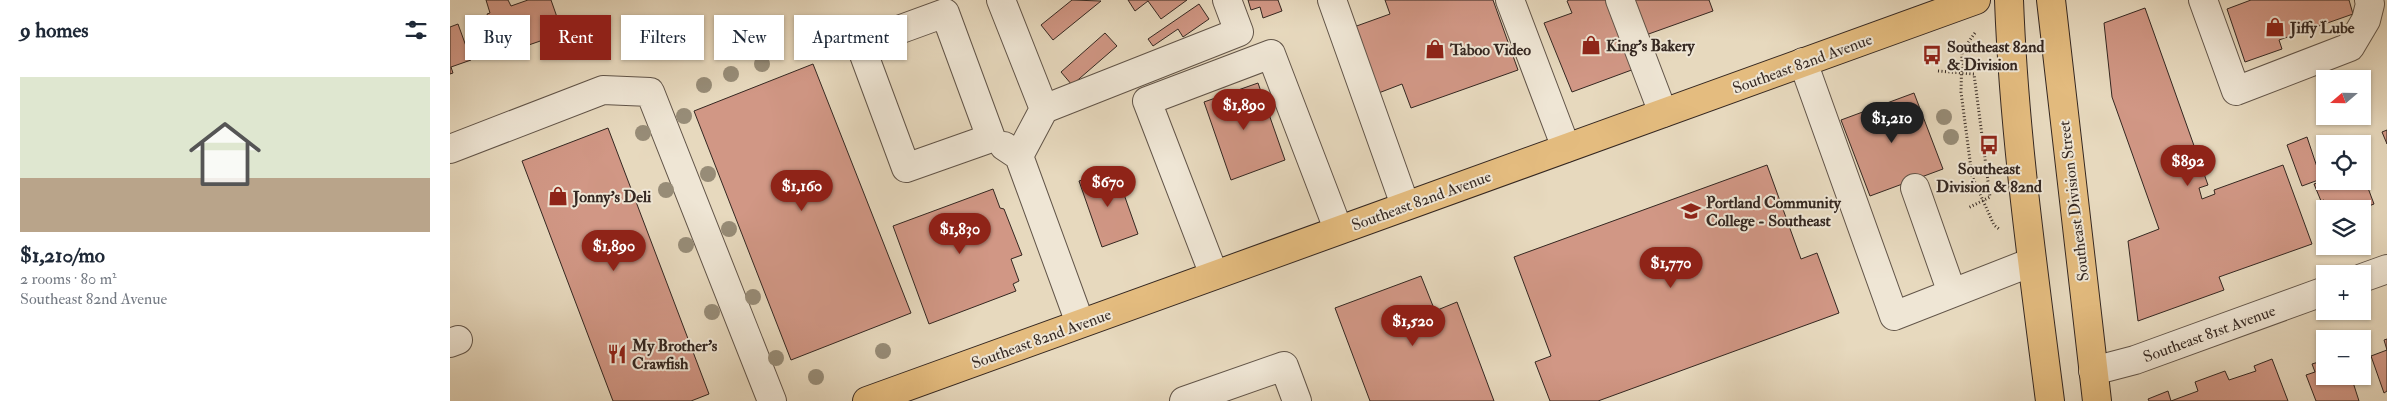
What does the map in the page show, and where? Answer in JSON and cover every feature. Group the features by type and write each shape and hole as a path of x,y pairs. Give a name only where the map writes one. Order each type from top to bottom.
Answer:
{"main road":[{"name":"Southeast 82nd Avenue","path":"867,401 1338,229 1976,0"},
{"path":"2009,0 2011,62 2032,262 2050,401"},
{"name":"Southeast Division Street","path":"2051,0 2097,401"}],"street":[{"path":"1001,0 1044,109"},
{"path":"1019,156 1044,109 1239,32 1227,0"},
{"path":"1332,0 1405,206"},
{"path":"1510,0 1566,148"},
{"path":"1620,0 1663,113"},
{"path":"2203,0 2236,91 2350,47 2366,20 2370,4 2369,0"},
{"path":"991,138 906,168 860,44 945,12 991,138 1019,156 1080,324"},
{"path":"1214,274 1147,101 1271,54 1338,229"},
{"path":"1803,62 1894,316 2032,262"},
{"path":"450,149 603,90 650,92 772,401"},
{"path":"1915,188 1952,293"},
{"path":"2371,275 2387,269"},
{"name":"Southeast 81st Avenue","path":"2093,372 2135,360 2316,294"},
{"path":"1184,401 1284,366 1298,401"}],"path":[{"path":"1978,29 1962,52 1961,92 1972,176 1994,225 2001,231"},
{"path":"1938,71 1974,74 1990,196 1968,208"}],"building":[{"path":"486,0 508,0 511,6 528,0 551,0 556,15 540,15 540,41 530,45 530,15 487,15 490,13"},
{"path":"1072,0 1101,1 1053,40 1041,25"},
{"path":"1128,0 1187,0 1161,19 1148,1 1135,11"},
{"path":"1248,0 1278,0 1282,11 1263,18 1260,7 1251,10"},
{"name":"Taboo Video","path":"1385,0 1493,0 1518,70 1411,108 1402,84 1376,94 1351,28 1390,14"},
{"name":"King's Bakery","path":"1569,0 1613,0 1637,68 1572,92 1544,23 1572,13 1567,1"},
{"path":"1630,0 1709,0 1713,11 1643,36"},
{"name":"Jiffy Lube","path":"2251,0 2349,0 2353,14 2279,40 2282,49 2245,62 2227,9"},
{"path":"1199,4 1209,19 1183,37 1178,29 1153,46 1148,39"},
{"path":"2145,8 2208,185 2199,188 2202,199 2215,194 2214,190 2283,165 2312,244 2219,277 2224,290 2138,321 2128,241 2159,229 2112,97 2104,23"},
{"path":"458,24 465,43 465,60 471,60 451,67 453,73 450,74 450,27"},
{"path":"1105,33 1117,46 1072,85 1061,72"},
{"path":"813,64 911,313 791,360 694,111"},
{"path":"1258,83 1285,160 1231,180 1204,102"},
{"path":"1914,93 1943,169 1870,196 1841,120"},
{"path":"608,128 709,394 691,401 613,401 522,161"},
{"path":"2387,130 2387,144 2382,132"},
{"path":"2307,137 2316,164 2316,181 2302,186 2287,145"},
{"path":"1767,165 1801,259 1817,253 1839,313 1598,401 1550,401 1535,362 1551,356 1514,257"},
{"path":"1115,169 1138,234 1102,247 1079,181"},
{"path":"993,189 1000,208 1004,209 1022,255 1011,259 1019,281 1013,284 1016,291 929,324 893,226"},
{"path":"2316,190 2369,190 2374,204 2371,205 2371,200 2321,200"},
{"path":"1421,276 1435,311 1457,302 1494,401 1370,401 1335,308"},
{"path":"2387,339 2387,350 2384,340"},
{"path":"2387,350 2387,391 2384,393 2371,356"},
{"path":"2272,359 2288,401 2171,401 2198,391 2195,382 2225,371 2229,380 2256,371 2254,366"},
{"path":"2316,363 2316,385 2354,385 2359,401 2316,401 2306,375 2315,372 2312,364"},
{"path":"2168,391 2171,401 2149,401 2148,399"}],"place":[{"name":"Jiffy Lube","path":"2275,27"},
{"name":"King's Bakery","path":"1591,45"},
{"name":"Taboo Video","path":"1435,49"},
{"name":"Southeast 82nd & Division","path":"1932,55"},
{"name":"Southeast Division & 82nd","path":"1989,145"},
{"name":"Jonny's Deli","path":"558,196"},
{"name":"Portland Community College - Southeast","path":"1691,211"},
{"name":"My Brother's Crawfish","path":"617,354"}]}
